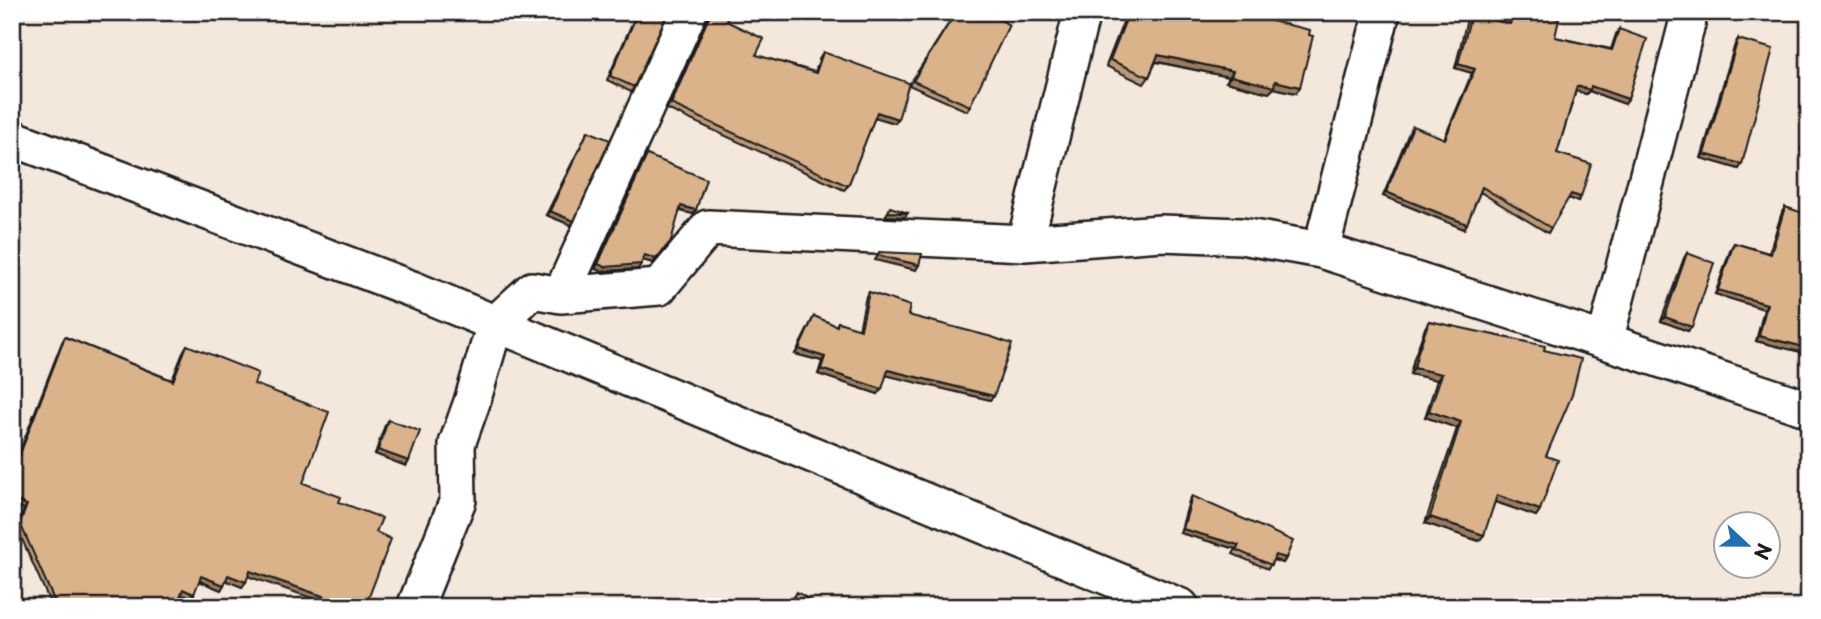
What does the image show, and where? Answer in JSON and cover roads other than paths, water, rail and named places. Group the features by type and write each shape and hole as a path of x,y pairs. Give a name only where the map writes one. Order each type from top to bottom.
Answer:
{"street":[{"path":"561,295 689,12"},
{"path":"1025,243 1082,12"},
{"path":"1321,250 1382,12"},
{"path":"1605,341 1690,12"},
{"path":"12,138 412,289 1181,607"},
{"path":"415,607 458,500 457,444 495,324 532,290 561,295 659,287 708,228 1025,243 1161,233 1241,236 1321,250 1809,409"}]}
